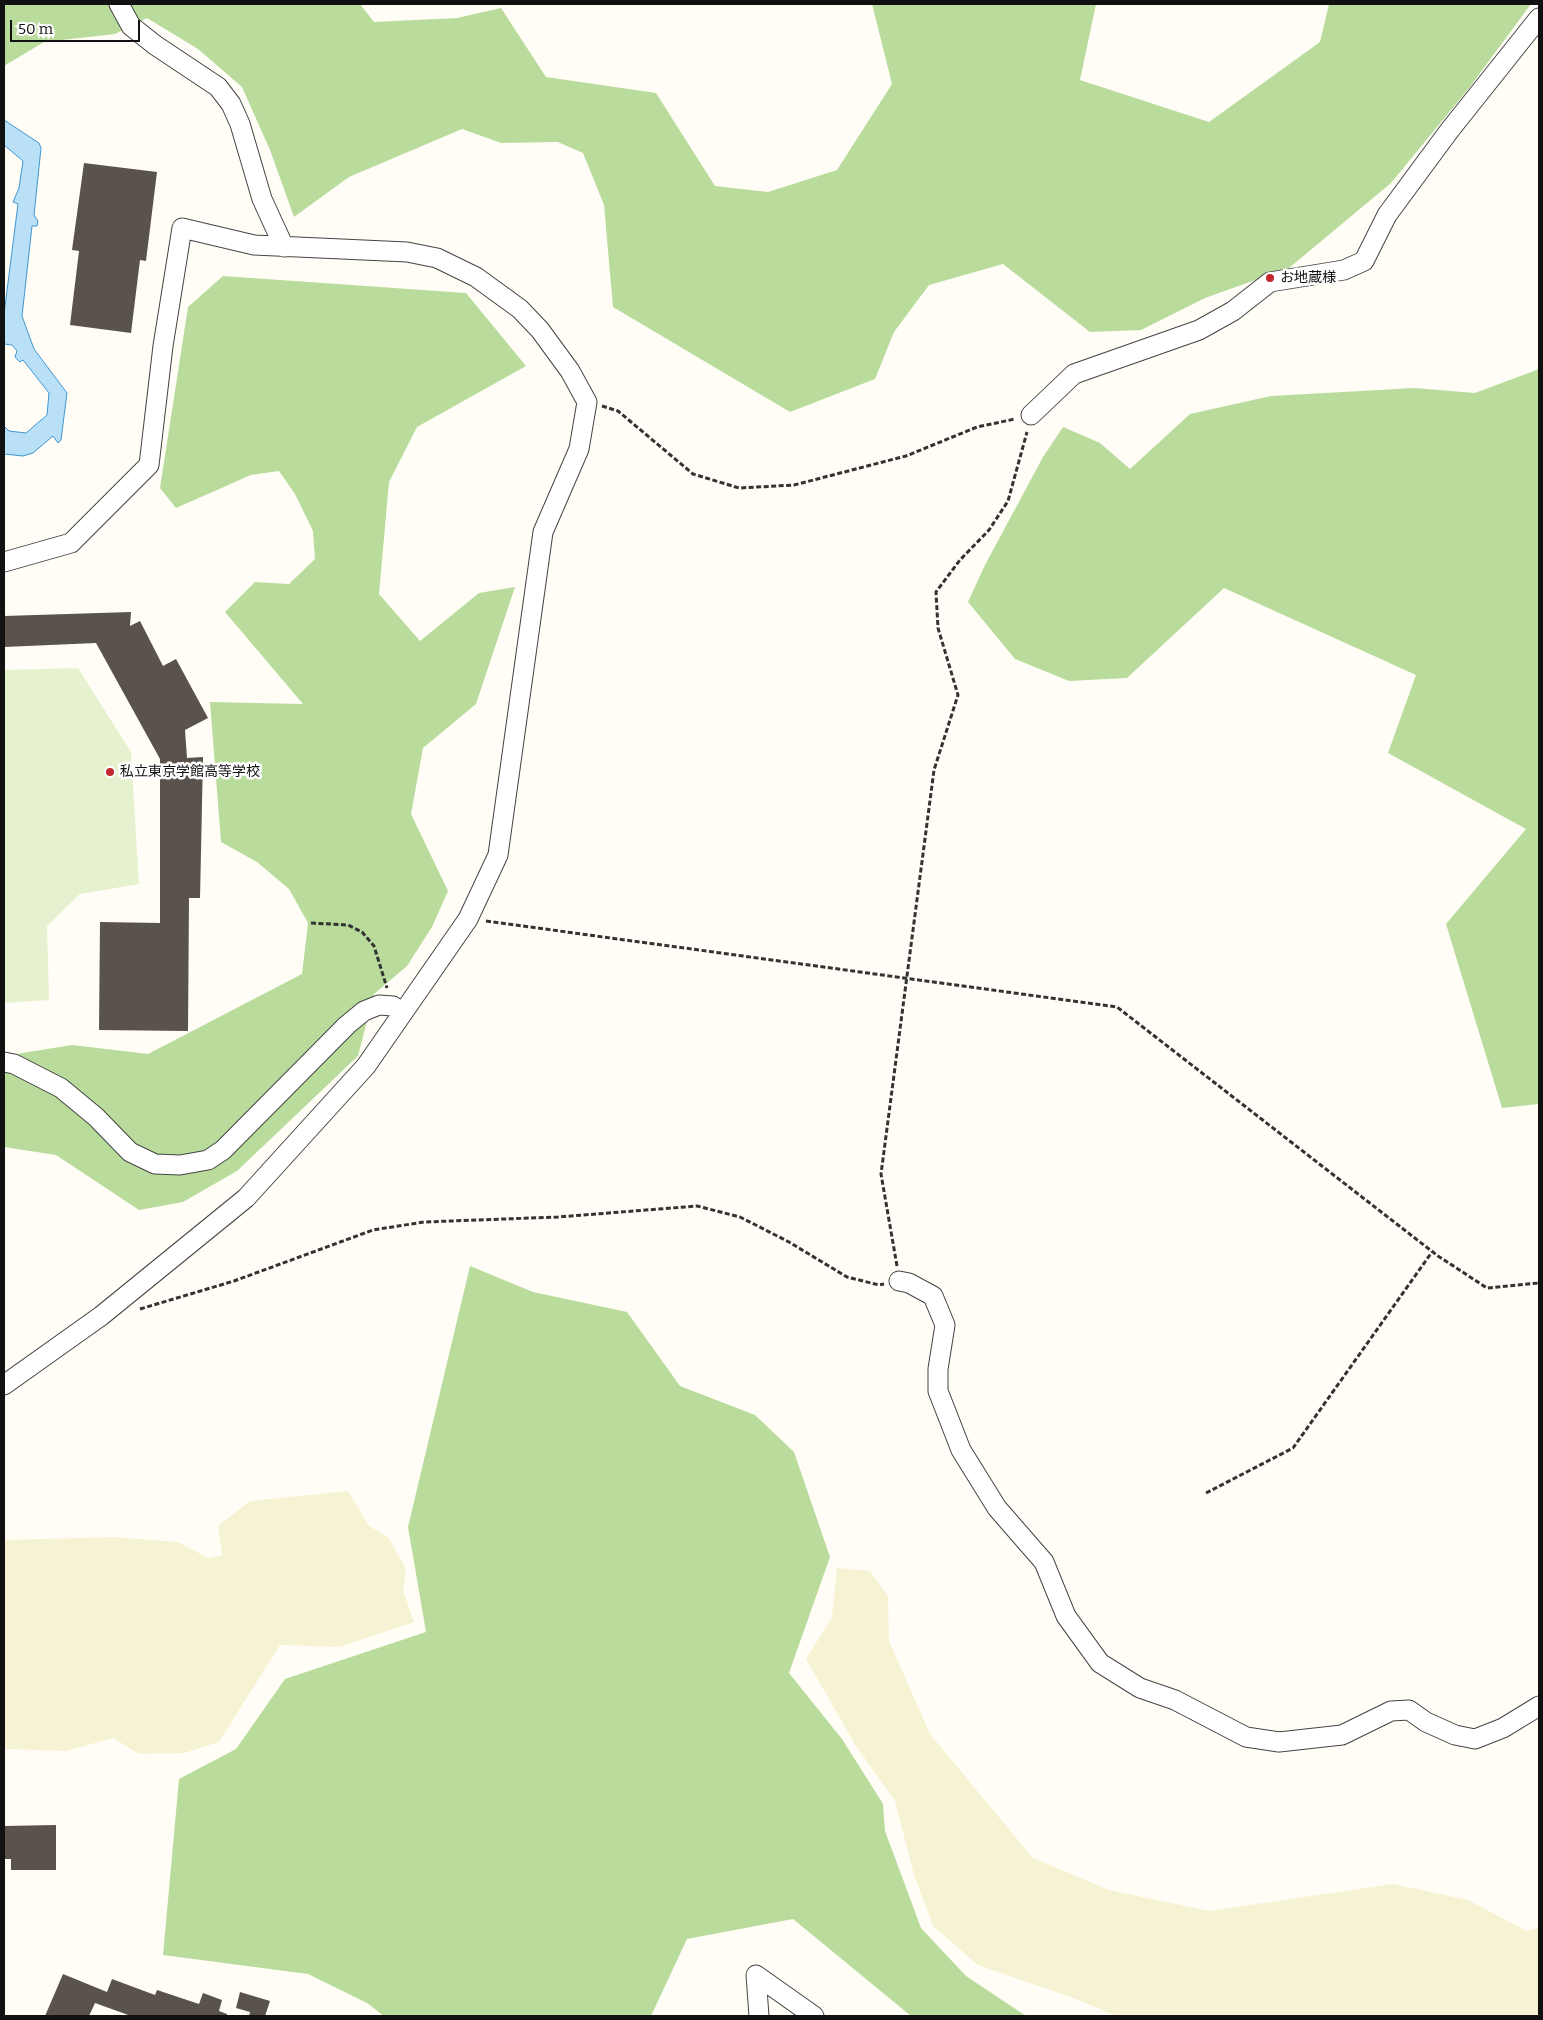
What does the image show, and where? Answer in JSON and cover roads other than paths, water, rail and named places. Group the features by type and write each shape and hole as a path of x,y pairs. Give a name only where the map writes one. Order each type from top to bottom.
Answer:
{"street":[{"path":"119,4 131,26 155,45 218,87 231,104 240,124 262,199 284,247"},
{"path":"1031,415 1074,374 1199,330 1233,310 1270,282 1344,270 1364,261 1393,208 1449,131 1539,18"},
{"path":"4,562 71,544 149,465 163,346 182,228 254,245 407,252 437,258 476,277 520,309 540,330 570,371 587,402 579,449 543,532 498,855 468,918 398,1009 366,1066 246,1198 101,1316 4,1385"},
{"path":"4,1062 14,1064 61,1088 96,1117 130,1152 155,1164 180,1165 208,1160 223,1150 364,1011 379,1005 398,1009"},
{"path":"899,1282 909,1283 933,1296 945,1326 938,1369 938,1391 961,1450 997,1508 1044,1562 1066,1616 1100,1663 1140,1688 1175,1700 1246,1737 1279,1742 1342,1735 1391,1711 1409,1710 1426,1722 1448,1732 1474,1739 1503,1728 1539,1706"},
{"path":"759,2016 756,1974 814,2016"}],"water":[{"path":"4,120 39,143 41,148 34,215 38,221 37,226 32,226 22,316 34,349 67,393 61,440 58,443 53,436 33,453 23,456 4,454 4,426 9,431 26,433 47,415 49,393 23,360 20,362 15,357 17,351 12,345 4,344 4,314 18,204 13,202 19,188 23,161 4,145"}],"place":[{"name":"お地蔵様","path":"1270,278"},
{"name":"私立東京学館高等学校","path":"110,772"}]}
